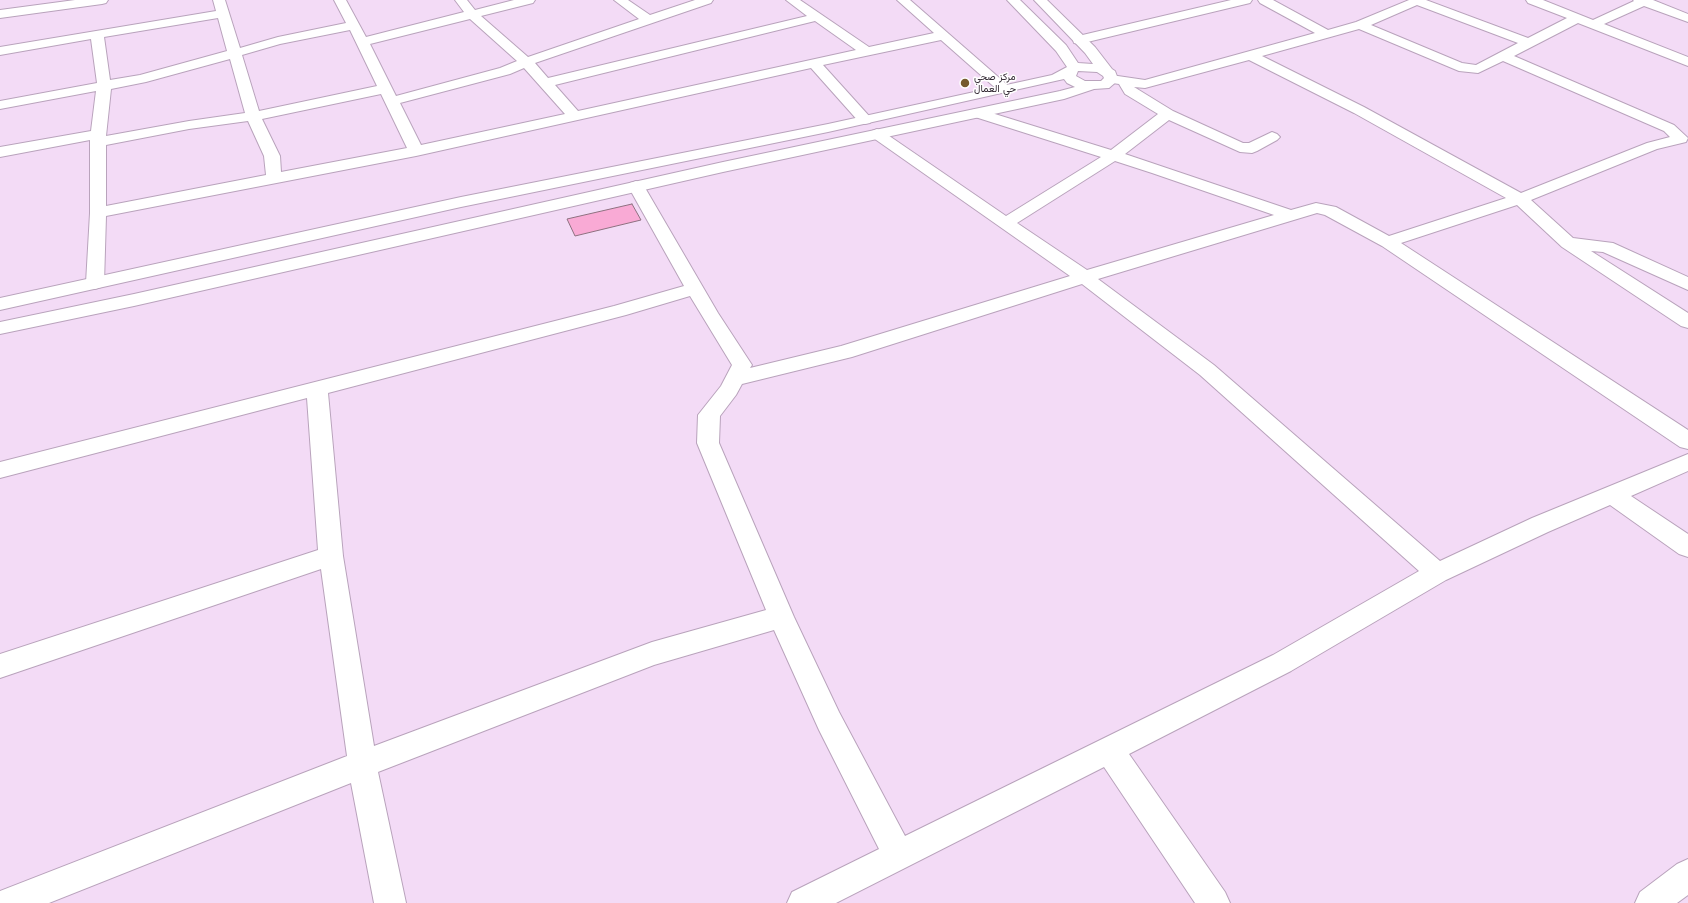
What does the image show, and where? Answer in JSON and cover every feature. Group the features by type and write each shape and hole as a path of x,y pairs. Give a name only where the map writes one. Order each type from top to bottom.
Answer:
{"street":[{"path":"0,7 51,0"},
{"path":"0,14 102,0"},
{"path":"340,0 354,25 416,151"},
{"path":"461,0 472,14 526,62 575,116"},
{"path":"362,42 529,0"},
{"path":"620,0 650,20"},
{"path":"0,152 253,115 276,113 388,95 505,71 526,62 707,0"},
{"path":"792,0 867,52"},
{"path":"903,0 1005,89"},
{"path":"1013,0 1061,48 1069,58 1072,70"},
{"path":"1040,0 1090,50 1114,77 1130,91 1168,114 1240,147 1252,148 1272,137"},
{"path":"1079,40 1246,0"},
{"path":"1264,0 1326,34"},
{"path":"0,328 134,300 636,186 871,127 1005,89 1056,78 1079,67 1094,67 1114,77 1145,84 1360,25 1418,0 1529,43"},
{"path":"1532,0 1688,62"},
{"path":"1594,24 1643,1 1688,18"},
{"path":"1381,3 1395,10"},
{"path":"0,51 97,35 222,7 253,115 272,156 274,179"},
{"path":"546,84 817,17"},
{"path":"1360,25 1459,67 1478,69 1578,18"},
{"path":"0,105 141,79 278,41 354,25"},
{"path":"95,283 98,213 98,138 104,86 97,35"},
{"path":"98,213 416,151 814,63 944,36"},
{"path":"1250,55 1359,110 1520,199 1568,243 1688,322"},
{"path":"1388,242 1520,199 1652,146 1681,139 1669,128 1502,56"},
{"path":"814,63 871,127 1084,277 1206,370 1437,573"},
{"path":"1072,70 1068,74 1072,80 1090,86"},
{"path":"0,304 461,202 871,127 977,113 1064,95 1090,86 1104,84 1114,77"},
{"path":"977,113 1113,156 1292,216"},
{"path":"1006,223 1113,156 1168,114"},
{"path":"636,186 695,289 742,365 729,390 709,415 708,443 781,617 829,721 899,855"},
{"path":"734,379 845,352 1084,277 1316,208 1330,211 1388,242 1448,284 1688,441"},
{"path":"1568,243 1607,246 1688,284"},
{"path":"0,470 317,390 612,313 695,289"},
{"path":"317,390 331,556 362,764 390,903"},
{"path":"803,903 1282,663 1437,573 1540,524 1688,462"},
{"path":"1612,494 1688,547"},
{"path":"0,666 331,556"},
{"path":"9,903 362,764 652,654 781,617"},
{"path":"1110,749 1214,903"},
{"path":"1651,903 1688,875"}],"building":[{"path":"632,204 641,220 575,236 567,219"}],"place":[{"name":"مركز صحي حي العمال","path":"965,83"}]}
